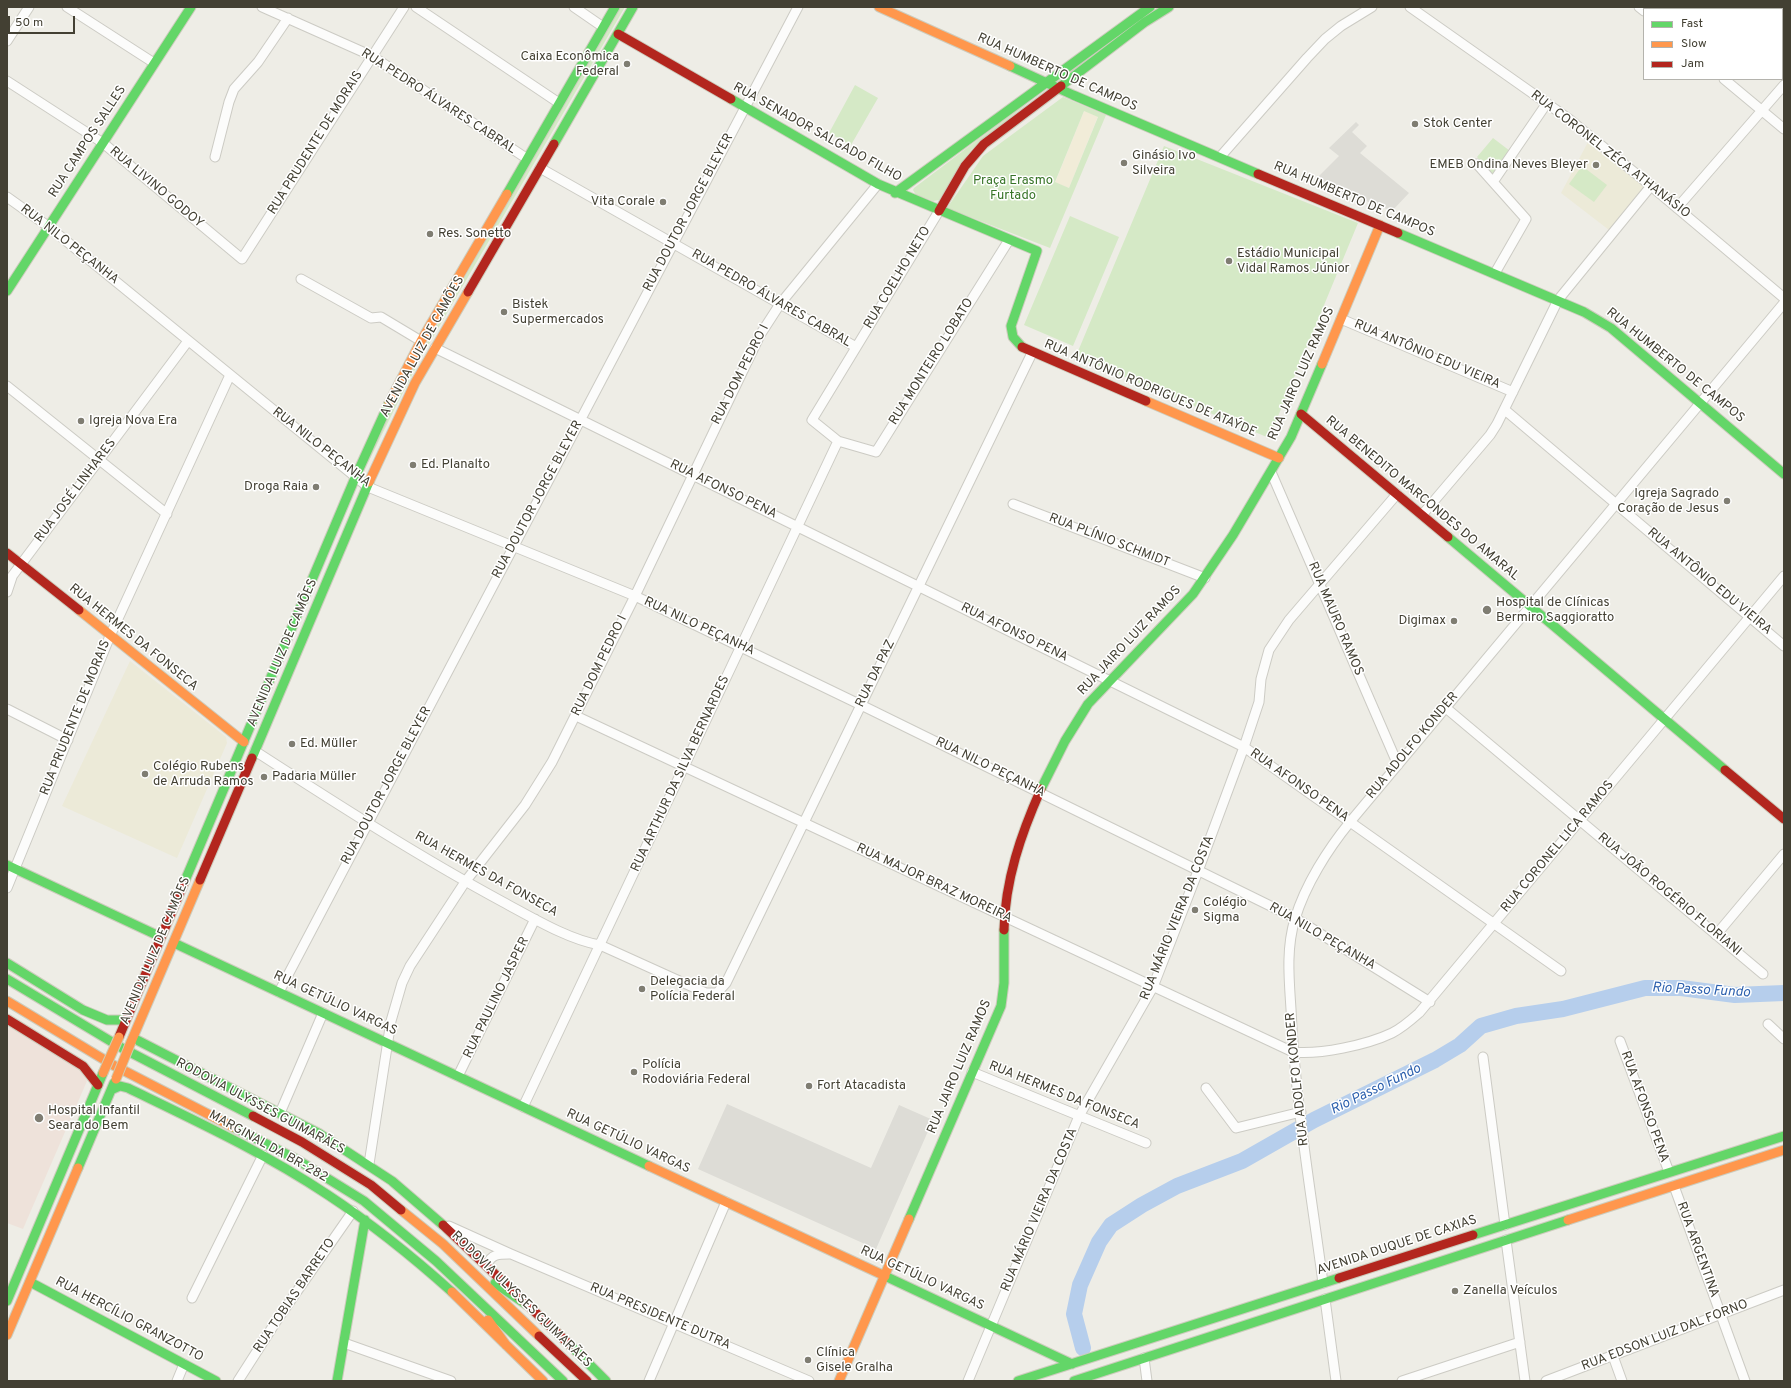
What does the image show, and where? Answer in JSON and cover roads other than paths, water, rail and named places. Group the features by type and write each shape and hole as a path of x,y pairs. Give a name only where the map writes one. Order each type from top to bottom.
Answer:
{"main road":[{"name":"RUA CAMPOS SALLES","path":"7,291 191,7"},
{"name":"AVENIDA LUIZ DE CAMÕES","path":"7,1301 11,1279 37,1230 355,478 396,388 421,341 526,158 615,7"},
{"name":"AVENIDA LUIZ DE CAMÕES","path":"7,1335 255,751 403,408 435,348 633,7"},
{"name":"RUA HUMBERTO DE CAMPOS","path":"879,7 1045,83 1495,273 1558,300 1597,319 1611,328 1784,474"},
{"path":"896,193 1149,7"},
{"path":"939,211 965,166 977,151 991,138 1145,22 1169,7"},
{"name":"RUA SENADOR SALGADO FILHO","path":"618,34 878,184 896,193 1037,251 1011,326 1011,333 1014,339 1019,345 1032,353"},
{"name":"RUA JAIRO LUIZ RAMOS","path":"839,1381 972,1072 996,1020 1004,990 1005,918 1008,887 1014,859 1021,838 1040,792 1063,743 1075,722 1088,704 1109,680 1175,614 1205,578 1233,536 1280,458 1301,414 1380,225"},
{"name":"RUA ANTÔNIO RODRIGUES DE ATAÝDE","path":"1032,353 1280,458"},
{"name":"RUA BENEDITO MARCONDES DO AMARAL","path":"1301,414 1784,819"},
{"name":"RUA HERMES DA FONSECA","path":"7,553 244,742"},
{"name":"RUA GETÚLIO VARGAS","path":"11,867 1072,1364"},
{"path":"7,962 83,1010 107,1020 126,1020"},
{"name":"RODOVIA ULYSSES GUIMARÃES","path":"7,979 122,1048 325,1155 394,1202 425,1228 587,1381"},
{"path":"7,1001 113,1066 322,1173 364,1201 394,1224 436,1261 563,1381"},
{"path":"7,1019 84,1066 98,1085"},
{"path":"132,1040 280,1113 320,1134 369,1164 440,1221 606,1381"},
{"name":"MARGINAL DA BR-282","path":"111,1090 120,1086 128,1088 263,1156 304,1179 353,1211 424,1267 543,1381"},
{"name":"AVENIDA DUQUE DE CAXIAS","path":"1018,1381 1784,1136"},
{"path":"1074,1381 1784,1150"},
{"path":"337,1381 365,1220"},
{"path":"36,1266 36,1249 40,1234 37,1230"},
{"path":"468,1268 493,1281 527,1304"},
{"path":"7,1307 13,1293 18,1287 22,1283 30,1282"},
{"name":"RUA HERCÍLIO GRANZOTTO","path":"30,1282 216,1381"},
{"path":"466,1289 506,1345"}],"street":[{"path":"7,41 29,7"},
{"path":"67,7 154,63"},
{"name":"RUA PEDRO ÁLVARES CABRAL","path":"262,7 372,56 526,158"},
{"name":"RUA PRUDENTE DE MORAIS","path":"242,259 404,7"},
{"path":"416,7 559,103"},
{"path":"574,7 603,27"},
{"name":"RUA DOUTOR JORGE BLEYER","path":"279,992 798,7"},
{"path":"1220,157 1325,39 1341,26 1372,7"},
{"name":"RUA CORONEL ZÉCA ATHANÁSIO","path":"1410,7 1547,103 1651,186 1784,298"},
{"path":"215,157 229,102 234,89 258,62 288,18"},
{"path":"1725,80 1784,129"},
{"name":"RUA LIVINO GODOY","path":"7,81 103,143 242,259"},
{"path":"1677,208 1784,85"},
{"path":"1493,182 1547,103"},
{"path":"1477,164 1526,219 1495,273"},
{"name":"RUA PEDRO ÁLVARES CABRAL","path":"540,168 856,347"},
{"name":"RUA DOM PEDRO I","path":"369,1164 387,1043 394,1007 402,983 410,966 465,882 539,785 576,716 635,596 692,474 760,335 780,304 878,184"},
{"path":"1422,515 1490,435 1505,410 1558,300 1651,186"},
{"name":"RUA NILO PEÇANHA","path":"7,197 49,227 355,478 368,487 635,596 862,705 1295,918 1430,1002"},
{"name":"RUA COELHO NETO","path":"838,441 812,420 939,211"},
{"name":"RUA MONTEIRO LOBATO","path":"838,441 876,452 1009,240"},
{"path":"301,279 371,318 381,317 421,341"},
{"name":"RUA ADOLFO KONDER","path":"1323,1283 1293,1052 1289,967 1291,936 1295,918 1320,865 1350,822 1784,303"},
{"name":"RUA ANTÔNIO EDU VIEIRA","path":"1341,318 1514,392"},
{"name":"RUA JOSÉ LINHARES","path":"7,583 188,341"},
{"name":"RUA AFONSO PENA","path":"435,348 1244,747 1561,971"},
{"name":"RUA DA PAZ","path":"717,993 726,983 1032,353"},
{"name":"RUA PRUDENTE DE MORAIS","path":"7,888 11,867 68,740 110,636 230,375"},
{"path":"7,386 167,514"},
{"name":"RUA ANTÔNIO EDU VIEIRA","path":"1505,410 1784,646"},
{"name":"RUA ARTHUR DA SILVA BERNARDES","path":"523,1107 838,441"},
{"name":"RUA MAURO RAMOS","path":"1271,472 1398,765"},
{"name":"RUA MÁRIO VIEIRA DA COSTA","path":"968,1381 1080,1116 1153,987 1244,747 1258,706 1262,673 1269,650 1289,620 1319,583 1397,494"},
{"name":"RUA PLÍNIO SCHMIDT","path":"1013,504 1205,578"},
{"path":"7,592 14,574"},
{"name":"RUA CORONEL LICA RAMOS","path":"1293,1052 1305,1054 1325,1052 1378,1039 1407,1024 1430,1002 1784,576"},
{"name":"RUA JOÃO ROGÉRIO FLORIANI","path":"1446,708 1763,974"},
{"path":"7,709 68,740"},
{"name":"RUA MAJOR BRAZ MOREIRA","path":"576,716 1293,1052"},
{"name":"RUA HERMES DA FONSECA","path":"255,751 368,824 465,882 535,919 585,942 600,946 706,993 717,993"},
{"path":"1716,935 1784,854"},
{"name":"RUA PAULINO JASPER","path":"458,1076 535,919"},
{"path":"280,1113 323,1013"},
{"path":"1768,1024 1784,1039"},
{"name":"RUA AFONSO PENA","path":"1620,1041 1669,1172"},
{"path":"1483,1057 1505,1225"},
{"name":"RUA HERMES DA FONSECA","path":"972,1072 1146,1143"},
{"path":"1206,1088 1236,1128 1301,1112"},
{"path":"192,1298 263,1156"},
{"name":"RUA ARGENTINA","path":"1674,1186 1746,1381"},
{"path":"649,1381 726,1202"},
{"name":"RUA TOBIAS BARRETO","path":"238,1381 277,1320 353,1211"},
{"name":"RUA PRESIDENTE DUTRA","path":"440,1221 511,1254 809,1381"},
{"path":"1506,1240 1525,1381"},
{"path":"487,1265 488,1261 495,1255 511,1254"},
{"name":"RUA EDSON LUIZ DAL FORNO","path":"1546,1381 1784,1290"},
{"path":"1325,1299 1336,1381"},
{"path":"1402,1381 1520,1342"},
{"path":"344,1343 451,1381"},
{"path":"1613,1356 1622,1381"},
{"path":"1144,1358 1147,1381"},
{"path":"177,1381 184,1364"}],"waterway":[{"name":"Rio Passo Fundo","path":"1083,1348 1074,1314 1080,1285 1099,1242 1111,1225 1142,1205 1177,1186 1242,1161 1314,1120 1435,1060 1460,1045 1481,1026 1516,1016 1563,1009 1645,988 1681,988 1735,995 1784,993"}],"place":[{"name":"Caixa Econômica Federal","path":"627,64"},
{"name":"Stok Center","path":"1415,124"},
{"name":"Ginásio Ivo Silveira","path":"1124,163"},
{"name":"EMEB Ondina Neves Bleyer","path":"1596,165"},
{"name":"Vita Corale","path":"663,202"},
{"name":"Res. Sonetto","path":"430,234"},
{"name":"Estádio Municipal Vidal Ramos Júnior","path":"1229,261"},
{"name":"Bistek Supermercados","path":"504,312"},
{"name":"Igreja Nova Era","path":"81,421"},
{"name":"Ed. Planalto","path":"413,465"},
{"name":"Droga Raia","path":"316,487"},
{"name":"Igreja Sagrado Coração de Jesus","path":"1727,501"},
{"name":"Hospital de Clínicas Bermiro Saggioratto","path":"1487,610"},
{"name":"Digimax","path":"1454,621"},
{"name":"Ed. Müller","path":"292,744"},
{"name":"Colégio Rubens de Arruda Ramos","path":"145,774"},
{"name":"Padaria Müller","path":"264,777"},
{"name":"Colégio Sigma","path":"1195,910"},
{"name":"Delegacia da Polícia Federal","path":"642,989"},
{"name":"Polícia Rodoviária Federal","path":"634,1072"},
{"name":"Fort Atacadista","path":"809,1086"},
{"name":"Hospital Infantil Seara do Bem","path":"39,1118"},
{"name":"Zanella Veículos","path":"1455,1291"},
{"name":"Clínica Gisele Gralha","path":"808,1360"}],"park label":[{"name":"Praça Erasmo Furtado","path":"1013,188"}]}
